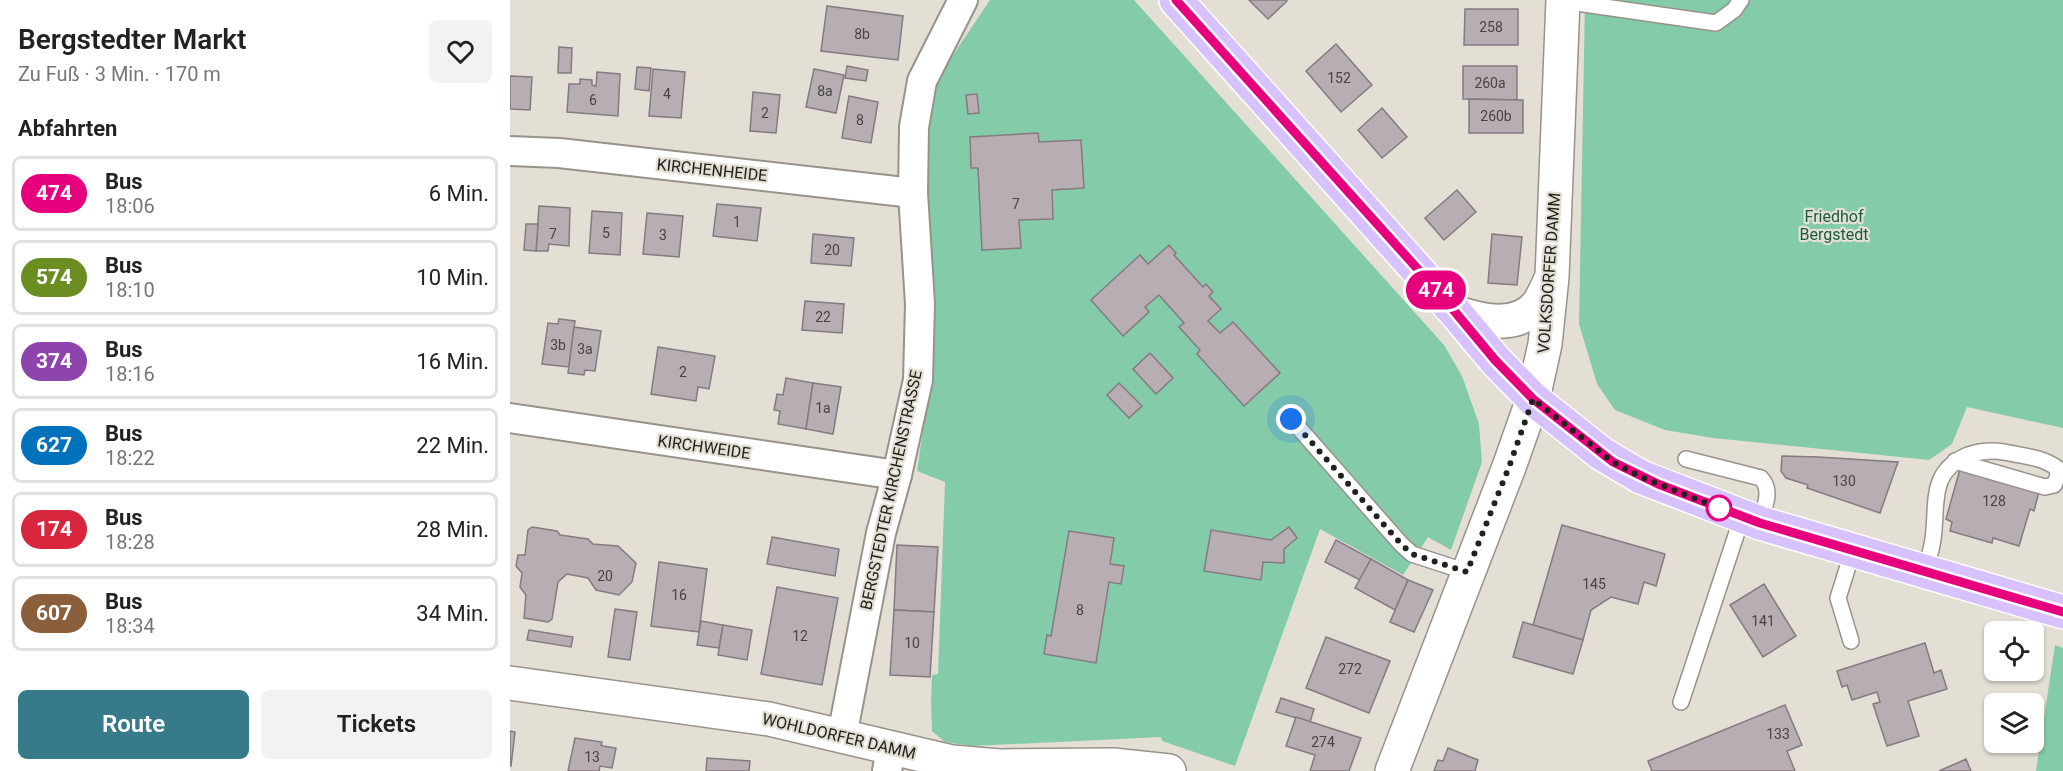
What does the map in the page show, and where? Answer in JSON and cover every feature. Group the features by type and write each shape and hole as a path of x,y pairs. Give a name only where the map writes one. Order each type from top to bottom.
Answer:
{"main road":[{"path":"1176,0 1455,312 1495,360 1533,399 1613,462 1641,477 1751,520 2063,612"}],"street":[{"name":"BERGSTEDTER KIRCHENSTRASSE","path":"842,736 881,533 897,475 918,380 920,304 913,193 914,127 922,81 963,0"},
{"name":"VOLKSDORFER DAMM","path":"1392,771 1533,399 1545,344 1552,277 1563,1"},
{"name":"KIRCHENHEIDE","path":"510,151 559,153 913,193"},
{"path":"1455,312 1478,320 1498,322 1513,319 1526,314 1538,304 1552,277"},
{"name":"KIRCHWEIDE","path":"510,418 897,475"},
{"name":"WOHLDORFER DAMM","path":"510,683 753,716 842,736 889,759 975,765 1113,765 1169,771"}],"lane":[{"path":"1563,1 1716,23 1734,10 1741,0"},
{"path":"1291,419 1412,554 1467,572"},
{"path":"1925,570 1934,538 1936,497 1940,481 1948,467 1955,461 1974,453 1994,450 2047,461 2057,468 2058,476 2054,485 2045,487 1955,461"},
{"path":"1682,702 1751,520 1768,493 1767,484 1761,478 1686,459"},
{"path":"1851,641 1838,598 1853,550"}],"green space":[{"path":"990,0 1134,0 1444,345 1462,376 1479,424 1482,462 1451,550 1428,537 1403,575 1320,529 1235,766 1162,741 1161,737 972,746 945,742 932,731 932,675 938,674 945,482 917,471 931,377 920,104"},
{"name":"Friedhof Bergstedt","path":"1585,0 2063,0 2063,428 1967,407 1952,444 1929,460 1713,438 1665,430 1615,410 1597,384 1579,324"},
{"path":"2055,645 2063,648 2063,771 2036,771 2039,753 2044,753 2044,718"}],"building":[{"path":"1249,0 1286,0 1287,1 1268,19"},
{"path":"827,6 903,16 898,60 821,51"},
{"path":"1465,9 1518,9 1518,45 1464,45"},
{"path":"1336,44 1372,85 1341,112 1306,71"},
{"path":"559,47 572,48 571,73 558,73"},
{"path":"847,66 868,70 866,81 845,78"},
{"path":"1463,66 1517,66 1517,100 1463,99"},
{"path":"637,67 651,68 649,91 635,89"},
{"path":"653,69 685,72 681,118 649,116"},
{"path":"814,69 844,75 836,113 806,107"},
{"path":"597,72 620,74 618,116 567,112 569,84 580,84 580,79 592,80 592,85 596,86"},
{"path":"510,76 532,77 530,110 510,109"},
{"path":"753,92 780,95 776,133 750,131"},
{"path":"977,94 979,113 968,114 966,95"},
{"path":"849,96 878,102 871,143 842,138"},
{"path":"1469,99 1523,100 1523,133 1469,133"},
{"path":"1382,108 1407,137 1382,158 1358,130"},
{"path":"1038,133 1039,142 1081,140 1084,188 1052,190 1053,219 1019,220 1021,248 982,250 978,168 971,168 970,137"},
{"path":"1457,190 1476,212 1444,240 1425,218"},
{"path":"717,204 761,208 757,241 713,236"},
{"path":"539,206 570,208 569,246 549,244 548,251 536,251"},
{"path":"592,211 622,213 620,255 589,253"},
{"path":"647,213 683,216 679,257 643,254"},
{"path":"526,224 538,224 536,251 524,250"},
{"path":"813,234 854,238 851,266 811,263"},
{"path":"1492,234 1522,237 1517,285 1488,283"},
{"path":"1169,245 1176,253 1174,255 1203,287 1206,284 1213,292 1209,296 1221,309 1208,321 1220,333 1233,322 1280,373 1244,406 1197,354 1200,350 1179,327 1184,323 1159,295 1145,307 1149,312 1123,336 1091,300 1140,255 1148,264"},
{"path":"805,301 844,304 842,333 802,330"},
{"path":"559,319 575,321 569,367 542,364 548,323 558,324"},
{"path":"574,327 601,331 595,371 585,370 584,375 568,373"},
{"path":"658,347 715,356 709,389 698,387 696,401 651,394"},
{"path":"1150,353 1173,378 1156,394 1133,369"},
{"path":"786,378 813,383 806,429 778,424 780,411 774,410 777,394 783,395"},
{"path":"813,383 841,387 833,434 806,429"},
{"path":"1119,383 1142,406 1129,418 1107,395"},
{"path":"1782,456 1898,462 1880,513 1807,488 1808,485 1786,478 1781,471"},
{"path":"1960,469 2039,492 2034,511 2030,509 2019,546 1993,538 1992,543 1950,531 1952,522 1946,519"},
{"path":"1562,525 1665,554 1656,586 1644,582 1638,604 1611,597 1591,610 1583,640 1533,625"},
{"path":"532,527 557,531 560,535 588,539 593,544 618,546 636,563 632,582 619,595 596,590 588,578 567,574 558,582 552,619 548,622 524,618 526,595 520,587 522,573 516,566 518,555 525,555 528,530"},
{"path":"1289,527 1297,538 1284,549 1284,563 1263,562 1261,580 1204,571 1211,530 1271,540"},
{"path":"1069,531 1114,538 1110,564 1124,566 1121,584 1109,582 1096,663 1044,654 1047,635 1051,636"},
{"path":"772,537 839,549 835,576 767,564"},
{"path":"1336,540 1371,559 1360,580 1325,562"},
{"path":"897,545 938,547 934,612 894,610"},
{"path":"1371,559 1408,580 1395,610 1355,588"},
{"path":"659,562 707,569 699,632 651,626"},
{"path":"1408,580 1433,590 1414,632 1390,622"},
{"path":"1764,584 1796,636 1763,657 1730,605"},
{"path":"777,587 838,598 822,685 761,674"},
{"path":"615,609 637,612 630,660 608,657"},
{"path":"894,610 934,612 930,677 890,675"},
{"path":"701,621 723,625 719,648 697,645"},
{"path":"1523,622 1583,640 1573,674 1513,657"},
{"path":"723,625 752,630 747,660 718,655"},
{"path":"529,630 573,637 571,647 527,640"},
{"path":"1326,637 1390,661 1369,713 1306,688"},
{"path":"1925,643 1934,673 1941,670 1947,689 1908,701 1919,736 1887,746 1873,704 1880,702 1877,692 1852,700 1847,685 1842,687 1837,671"},
{"path":"1281,698 1314,709 1310,722 1276,712"},
{"path":"1785,705 1802,745 1787,751 1795,771 1652,771 1648,761"},
{"path":"1296,717 1361,738 1349,771 1310,771 1315,755 1286,746"},
{"path":"510,731 515,732 511,766 510,765"},
{"path":"575,738 602,742 603,746 616,748 612,768 600,766 599,771 568,771"},
{"path":"1448,748 1478,760 1475,771 1434,771 1438,760 1443,761"},
{"path":"707,758 750,761 749,771 706,771"},
{"path":"1966,759 1971,771 1939,771"}],"bus line":[{"name":"474","path":"1176,0 1441,295 1495,360 1533,399 1563,425 1613,462 1675,492 1760,523 2063,612"}],"route":[{"path":"1291,419 1412,554 1467,572 1509,467 1533,399 1563,425 1613,462 1675,492 1719,508"}]}
